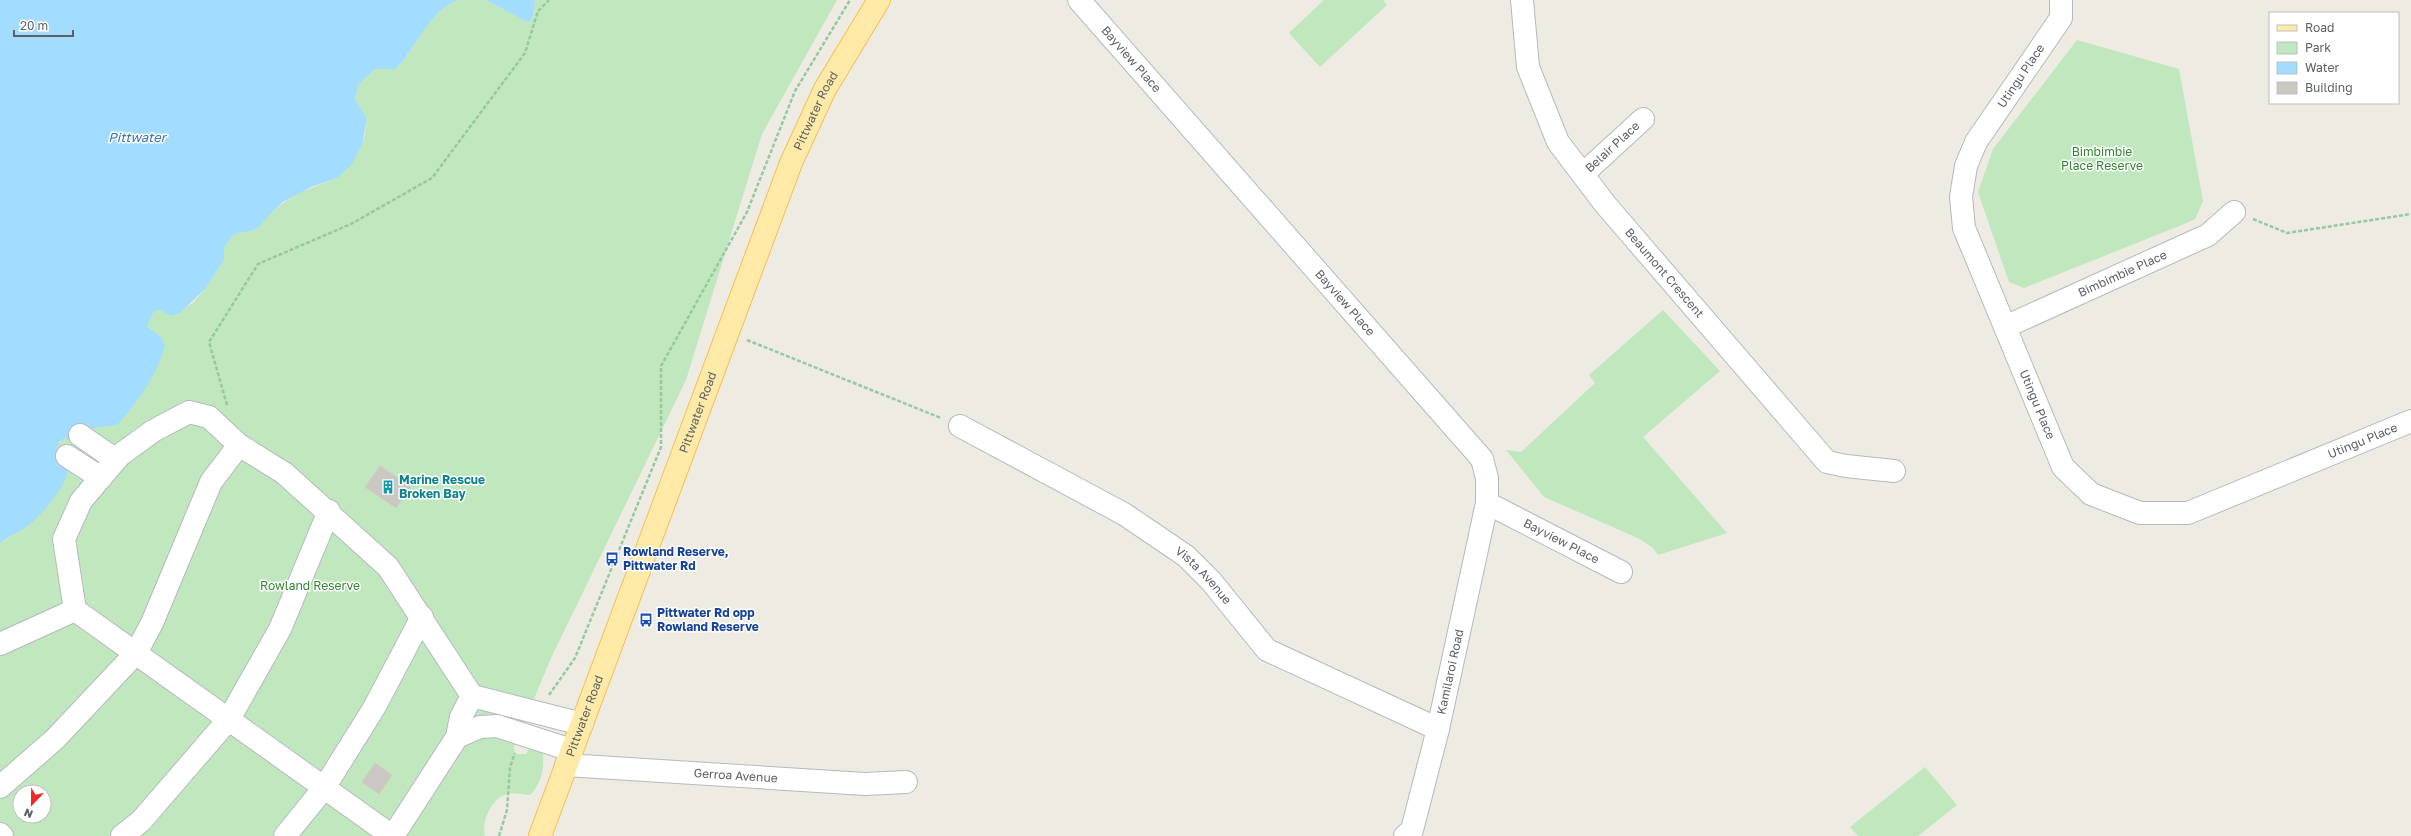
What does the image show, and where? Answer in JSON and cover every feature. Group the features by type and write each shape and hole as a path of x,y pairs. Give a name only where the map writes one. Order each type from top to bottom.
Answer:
{"main road":[{"name":"Pittwater Road","path":"540,836 791,163 807,128 845,54 879,0"}],"street":[{"name":"Bayview Place","path":"1079,0 1482,459 1488,478 1487,503 1621,572"},
{"name":"Beaumont Crescent","path":"1522,0 1528,67 1558,142 1605,204 1827,462 1846,466 1894,471"},
{"name":"Utingu Place","path":"2061,0 2061,18 1976,142 1966,166 1961,197 1964,228 2063,467 2091,494 2140,513 2188,512 2411,420"},
{"name":"Belair Place","path":"1583,174 1642,119"},
{"name":"Bimbimbie Place","path":"2005,327 2208,235 2234,212"},
{"path":"472,696 462,717 457,737 393,836 75,610 64,539 81,501 116,460 153,431 188,412 209,417 239,445 284,473 329,511 388,567 422,617 472,696 582,724"},
{"name":"Vista Avenue","path":"960,426 1124,514 1186,556 1211,581 1267,650 1438,729"},
{"path":"80,435 116,460"},
{"path":"0,787 55,739 136,653 152,623 211,482 239,445"},
{"path":"67,456 101,478"},
{"name":"Kamilaroi Road","path":"1404,836 1412,830 1438,729 1487,503"},
{"path":"122,836 141,821 229,719 280,629 329,511"},
{"path":"0,644 75,610"},
{"path":"285,836 324,788 374,708 422,617"},
{"name":"Gerroa Avenue","path":"457,737 480,727 497,726 523,735 569,758 865,784 906,782"}],"path":[{"path":"228,408 209,342 258,264 351,224 432,178 524,53 538,11 549,0"},
{"path":"536,713 575,658 661,447 661,366 747,212 795,91 850,0"},
{"path":"2234,212 2287,233 2411,214"},
{"path":"728,332 960,426"},
{"path":"499,836 507,810 510,768 523,735"}],"green space":[{"name":"Rowland Reserve","path":"459,0 486,0 529,23 533,16 535,0 837,0 762,134 686,380 551,658 514,747 515,754 526,754 532,743 542,748 543,767 538,785 530,795 510,793 497,800 492,805 486,817 484,830 485,836 0,836 0,543 28,526 60,456 57,448 59,442 65,438 80,449 94,428 117,425 160,336 147,326 154,312 159,310 171,316 193,303 204,290 224,260 224,248 231,237 237,233 252,231 259,227 271,212 296,194 337,178 362,145 365,134 367,119 355,99 359,84 375,69 396,69 424,30 440,11 449,4"},
{"path":"1324,0 1383,0 1387,5 1320,67 1289,33"},
{"name":"Bimbimbie Place Reserve","path":"2077,40 2179,69 2203,201 2195,219 2024,288 2009,282 1978,192 1993,149"},
{"path":"1663,310 1720,371 1643,437 1727,533 1658,555 1653,548 1640,539 1544,497 1506,450 1521,452 1595,383 1589,375"},
{"path":"1925,767 1957,805 1918,836 1858,836 1850,827"}],"water":[{"name":"Pittwater","path":"0,0 459,0 449,4 440,11 424,30 396,69 375,69 359,84 355,99 367,119 362,145 351,165 337,178 311,187 283,202 259,227 252,231 237,233 231,237 224,248 224,260 204,290 180,313 171,316 159,310 154,312 147,326 160,336 165,346 157,368 146,388 117,425 94,428 80,449 65,438 59,442 57,448 66,464 67,470 63,484 46,508 34,521 0,543"},
{"path":"486,0 535,0 533,16 529,23"}],"building":[{"name":"Marine Rescue Broken Bay","path":"380,466 411,487 396,508 365,487"},
{"path":"375,763 392,775 379,794 362,782"}],"place":[{"name":"Marine Rescue Broken Bay","path":"388,487"},
{"name":"Rowland Reserve, Pittwater Rd","path":"612,559"},
{"name":"Pittwater Rd opp Rowland Reserve","path":"646,620"}]}
